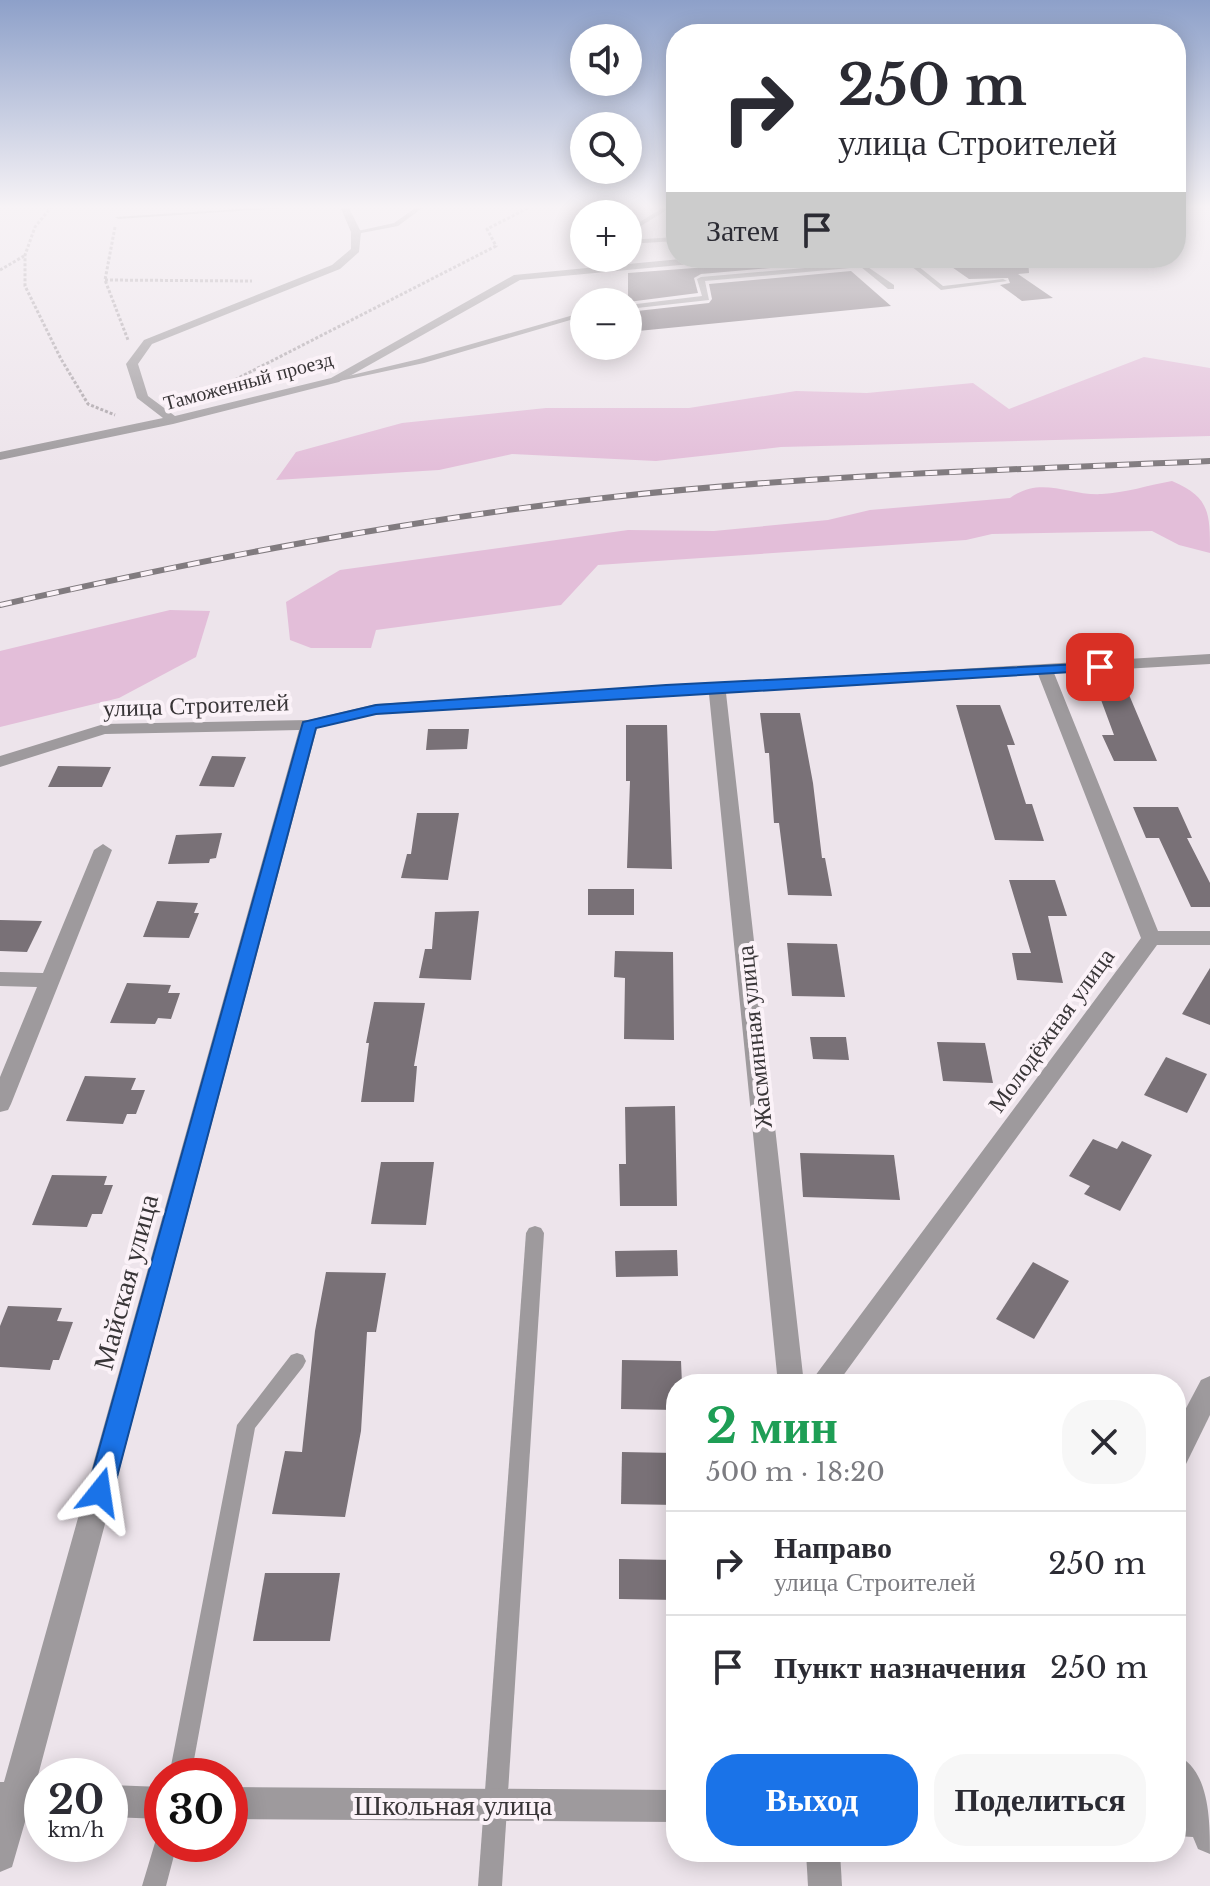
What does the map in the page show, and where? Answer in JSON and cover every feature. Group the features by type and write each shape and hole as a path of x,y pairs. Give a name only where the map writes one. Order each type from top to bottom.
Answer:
{"street":[{"path":"173,420 143,398 132,364 141,351 148,342 268,294"},
{"name":"Таможенный проезд","path":"0,456 173,420 335,380 488,294"},
{"name":"улица Строителей","path":"0,762 104,729 309,725 376,709 1210,659"},
{"path":"1045,671 1151,938 1210,938"},
{"name":"Жасминная улица","path":"717,689 790,1374"},
{"name":"Майская улица","path":"0,1855 19,1798 309,725"},
{"path":"0,1104 103,850"},
{"name":"Молодёжная улица","path":"829,1374 1151,938"},
{"path":"0,979 52,980"},
{"path":"1186,1435 1210,1388"},
{"path":"1186,1794 1199,1825"},
{"name":"Школьная улица","path":"248,1803 666,1806"},
{"path":"824,1862 825,1886"}],"lane":[{"path":"642,305 706,298 705,294"},
{"path":"335,380 421,361 570,318"},
{"path":"490,1886 535,1233"},
{"path":"183,1758 246,1425 297,1361"},
{"path":"154,1886 160,1862"}],"path":[{"path":"29,294 61,359 88,404 142,426"},
{"path":"110,294 128,340 141,351"},
{"path":"173,420 203,396 402,294"}],"shaded area":[{"path":"1144,357 1210,368 1210,436 781,447 656,461 512,454 439,470 276,480 296,452 402,423 546,408 689,408 796,391 867,393 973,383 1009,409"},
{"path":"1172,481 1201,500 1208,517 1210,553 1179,545 1152,531 992,534 966,540 598,565 561,605 376,630 371,648 311,648 290,640 286,602 340,570 628,530 714,531 828,520 870,510 1010,498 1033,488 1102,494"},
{"path":"170,610 210,611 196,657 119,698 0,727 0,651"}],"building":[{"path":"642,294 690,294 642,300"},
{"path":"711,294 877,294 891,306 642,331 642,310 709,303"},
{"path":"1012,294 1047,294 1053,298 1022,301"},
{"path":"1097,689 1127,690 1157,761 1114,761 1102,735 1114,735"},
{"path":"956,705 1000,705 1015,745 1007,745 1026,804 1032,804 1044,841 995,840"},
{"path":"760,713 800,713 822,858 825,858 832,896 788,895 779,823 774,823 769,753 765,753"},
{"path":"626,725 667,725 672,869 627,868 630,781 626,781"},
{"path":"428,729 469,729 467,749 426,750"},
{"path":"212,756 246,757 234,787 199,786"},
{"path":"58,766 111,767 102,787 48,787"},
{"path":"1133,807 1178,807 1192,838 1187,838 1210,883 1210,907 1191,907 1159,838 1146,838"},
{"path":"417,813 459,813 448,880 401,878 407,854 411,854"},
{"path":"222,833 216,858 210,859 209,863 168,864 176,835"},
{"path":"1009,880 1055,880 1067,916 1048,916 1063,983 1017,980 1012,953 1031,953"},
{"path":"588,889 634,889 634,915 588,915"},
{"path":"157,901 198,903 194,913 199,913 189,938 143,937"},
{"path":"479,911 471,980 419,978 425,949 432,949 435,912"},
{"path":"0,920 42,921 27,952 0,951"},
{"path":"787,943 837,944 845,997 792,996"},
{"path":"615,951 673,952 674,1040 624,1039 625,978 614,977"},
{"path":"1210,968 1210,1025 1182,1014"},
{"path":"127,983 171,985 168,993 180,993 171,1019 158,1018 155,1024 110,1023"},
{"path":"374,1002 425,1003 414,1066 417,1066 414,1102 361,1102 369,1043 366,1043"},
{"path":"810,1037 846,1037 849,1060 813,1059"},
{"path":"937,1042 985,1043 993,1083 943,1081"},
{"path":"1166,1057 1207,1074 1187,1113 1144,1095"},
{"path":"85,1076 136,1078 131,1090 145,1090 136,1114 127,1114 123,1124 66,1121"},
{"path":"675,1106 677,1206 620,1206 619,1164 626,1164 625,1107"},
{"path":"1093,1139 1117,1149 1122,1141 1152,1155 1120,1211 1084,1194 1090,1186 1069,1176"},
{"path":"800,1153 894,1155 900,1200 803,1197"},
{"path":"381,1162 434,1162 426,1225 371,1224"},
{"path":"52,1175 107,1176 104,1185 113,1185 102,1214 92,1214 87,1227 32,1225"},
{"path":"677,1250 678,1276 616,1277 615,1251"},
{"path":"1033,1262 1069,1281 1034,1339 996,1319"},
{"path":"326,1272 386,1273 376,1332 367,1332 361,1431 345,1517 272,1514 285,1451 302,1452 315,1331"},
{"path":"8,1306 62,1308 57,1321 73,1322 59,1360 53,1360 50,1370 0,1367 0,1326"},
{"path":"622,1360 681,1361 682,1374 666,1374 666,1410 621,1409"},
{"path":"622,1452 666,1453 666,1505 621,1504"},
{"path":"619,1559 666,1560 666,1600 619,1599"},
{"path":"265,1573 340,1573 330,1641 253,1641"}],"railway":[{"path":"0,605 300,543 528,507 679,490 831,479 1210,461"}],"route":[{"path":"100,1492 309,725 376,709 1100,667"}]}
